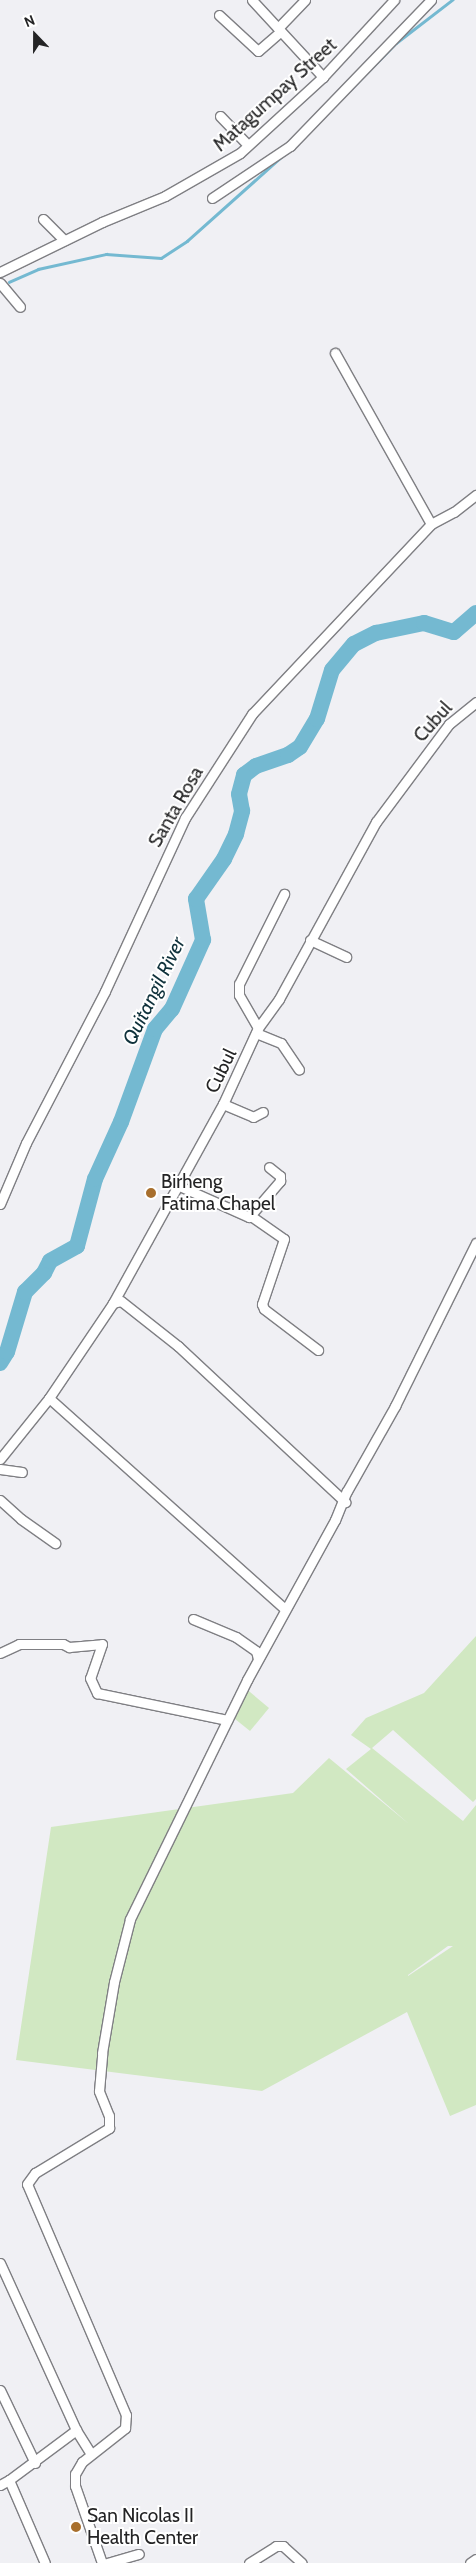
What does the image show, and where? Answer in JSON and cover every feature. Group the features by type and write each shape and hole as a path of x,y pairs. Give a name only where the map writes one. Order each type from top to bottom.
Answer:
{"street":[{"path":"252,0 323,78"},
{"path":"219,16 258,51 305,0"},
{"name":"Matagumpay Street","path":"0,272 64,240 165,196 212,171 248,145 323,78 394,0"},
{"path":"212,198 290,146 431,0"},
{"path":"220,116 248,145"},
{"path":"43,219 64,240"},
{"path":"0,283 20,307"},
{"path":"335,352 431,524"},
{"name":"Santa Rosa","path":"0,1204 26,1143 105,990 185,818 252,714 431,524 454,512 476,495"},
{"name":"Cubul","path":"0,1459 48,1398 113,1303 223,1104 257,1031 279,999 376,822 449,724 476,702"},
{"path":"284,894 239,984 239,995 257,1031 282,1043 299,1070"},
{"path":"310,940 346,957"},
{"path":"223,1104 253,1117 263,1112"},
{"path":"252,1216 280,1181 280,1176 269,1167"},
{"path":"177,1185 244,1216 252,1216 284,1239 262,1304 264,1309 318,1350"},
{"path":"102,2563 75,2486 79,2466 91,2454 125,2428 126,2415 26,2184 35,2173 109,2128 109,2116 99,2091 102,2053 114,1982 130,1919 258,1659 345,1502 346,1491 395,1406 476,1243"},
{"path":"113,1303 121,1301 178,1346 345,1502"},
{"path":"48,1398 285,1609"},
{"path":"0,1470 22,1472"},
{"path":"0,1500 20,1519 55,1543"},
{"path":"193,1619 236,1637 256,1651 258,1659"},
{"path":"0,1653 19,1644 63,1644 70,1647 102,1644 90,1678 97,1693 227,1720"},
{"path":"0,2263 76,2430 91,2454"},
{"path":"0,2390 35,2463"},
{"path":"0,2484 35,2463 76,2430"},
{"path":"9,2480 45,2563"},
{"path":"250,2563 276,2546 283,2546 302,2563"},
{"path":"107,2563 139,2554"},
{"path":"470,2563 476,2559"}],"green space":[{"path":"476,1636 476,1799 473,1802 393,1730 372,1748 463,1821 476,1805 476,2105 450,2116 407,2012 262,2091 16,2060 51,1827 293,1793 329,1758 409,1824 346,1769 371,1749 351,1735 366,1718 424,1693","holes":["448,1946 453,1946 408,1976"]},
{"path":"244,1687 269,1708 250,1731 230,1715"}],"waterway":[{"path":"335,105 396,43 452,0"},
{"path":"9,282 38,269 106,254 161,258 187,241 281,157"},
{"name":"Quitangil River","path":"0,1363 7,1352 25,1292 44,1273 50,1261 77,1246 95,1179 121,1122 155,1029 172,1009 203,940 196,899 224,859 236,834 242,811 239,794 244,775 256,766 288,755 300,747 317,719 332,670 354,644 376,633 424,623 454,632 476,613"}],"place":[{"name":"Birheng Fatima Chapel","path":"151,1193"},
{"name":"San Nicolas II Health Center","path":"76,2527"}]}
